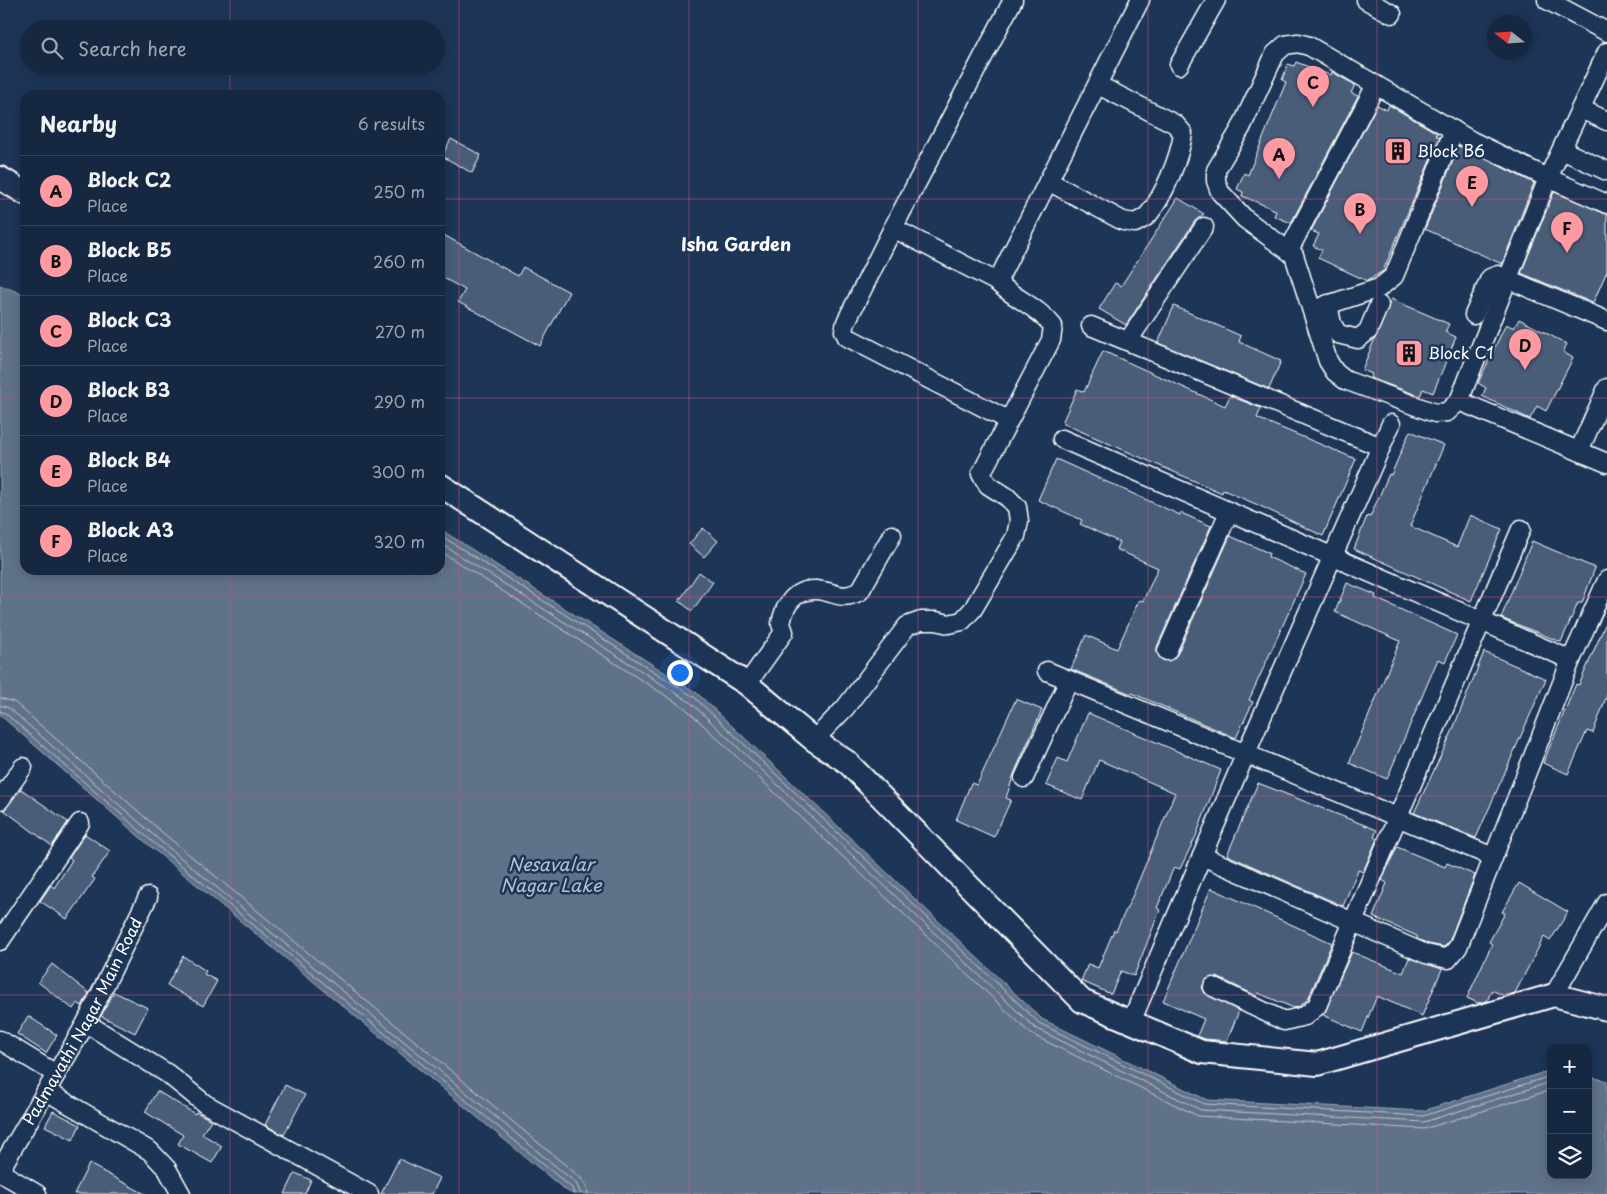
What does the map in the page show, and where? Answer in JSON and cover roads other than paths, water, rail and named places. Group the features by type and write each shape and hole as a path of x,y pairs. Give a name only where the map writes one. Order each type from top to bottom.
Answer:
{"street":[{"path":"1008,420 846,337 844,331 846,322 893,228 1013,0"},
{"path":"997,282 1140,0"},
{"path":"1179,65 1216,0"},
{"path":"1366,0 1392,14"},
{"path":"1547,0 1607,32"},
{"path":"1379,305 1368,331 1358,339 1338,334 1320,307 1294,255 1245,219 1220,192 1216,181 1216,170 1241,128 1275,54 1285,45 1298,44 1309,46 1454,130 1548,178 1607,204"},
{"path":"1320,307 1328,361 1335,372 1345,380 1435,414 1447,412 1458,401 1548,178 1607,52"},
{"path":"1048,181 1123,221 1135,223 1147,216 1167,182 1182,145 1183,133 1174,124 1098,85"},
{"path":"1289,250 1376,85"},
{"path":"1581,109 1607,121"},
{"path":"1320,307 1379,288 1394,276 1454,130"},
{"path":"1562,150 1607,171"},
{"path":"0,178 20,190"},
{"path":"1128,341 1204,227"},
{"path":"814,740 845,708 907,626 921,620 949,624 962,621 985,589 1016,536 1019,521 1017,507 1007,497 988,485 981,474 1051,340 1053,326 1043,314 1008,292 997,282 893,228"},
{"path":"1474,316 1490,278 1498,275 1607,322"},
{"path":"1091,326 1381,447"},
{"path":"1579,451 1607,388"},
{"path":"1458,401 1607,463"},
{"path":"1132,1022 1246,753 1391,424"},
{"path":"1062,439 1332,558 1571,660"},
{"path":"445,488 747,684 814,740 847,762 1082,1001 1202,1052 1317,1064 1554,995 1607,1009"},
{"path":"1167,651 1229,512"},
{"path":"1213,987 1284,1021 1305,1016 1317,1006 1521,529"},
{"path":"747,684 784,632 781,624 783,612 788,602 797,595 808,591 817,590 838,597 853,595 860,591 892,535"},
{"path":"1202,856 1426,954 1448,959 1458,947 1493,857 1535,758 1571,660 1607,580"},
{"path":"1047,671 1398,815 1493,857"},
{"path":"1024,778 1069,680"},
{"path":"0,800 22,767"},
{"path":"0,942 80,823"},
{"name":"Padmavathi Nagar Main Road","path":"0,1171 86,1023 148,897"},
{"path":"1554,995 1607,903"},
{"path":"86,1023 168,1074 205,1104 369,1194"},
{"path":"0,1040 56,1074"},
{"path":"46,1091 150,1151 167,1169 181,1194"},
{"path":"0,1171 37,1194"}],"water":[{"name":"Nesavalar Nagar Lake","path":"0,285 20,293 20,575 445,575 445,532 697,693 1042,1019 1207,1100 1423,1111 1547,1071 1547,1179 1592,1179 1592,1077 1607,1081 1607,1194 573,1194 565,1190 151,847 0,715"}],"place":[{"name":"Block C3","path":"1313,107"},
{"name":"Block B6","path":"1398,151"},
{"name":"Block C2","path":"1279,179"},
{"name":"Block B4","path":"1472,207"},
{"name":"Block B5","path":"1360,234"},
{"name":"Block A3","path":"1567,253"},
{"name":"Block C1","path":"1409,353"},
{"name":"Block B3","path":"1525,370"}],"district":[{"name":"Isha Garden","path":"736,245"}]}
